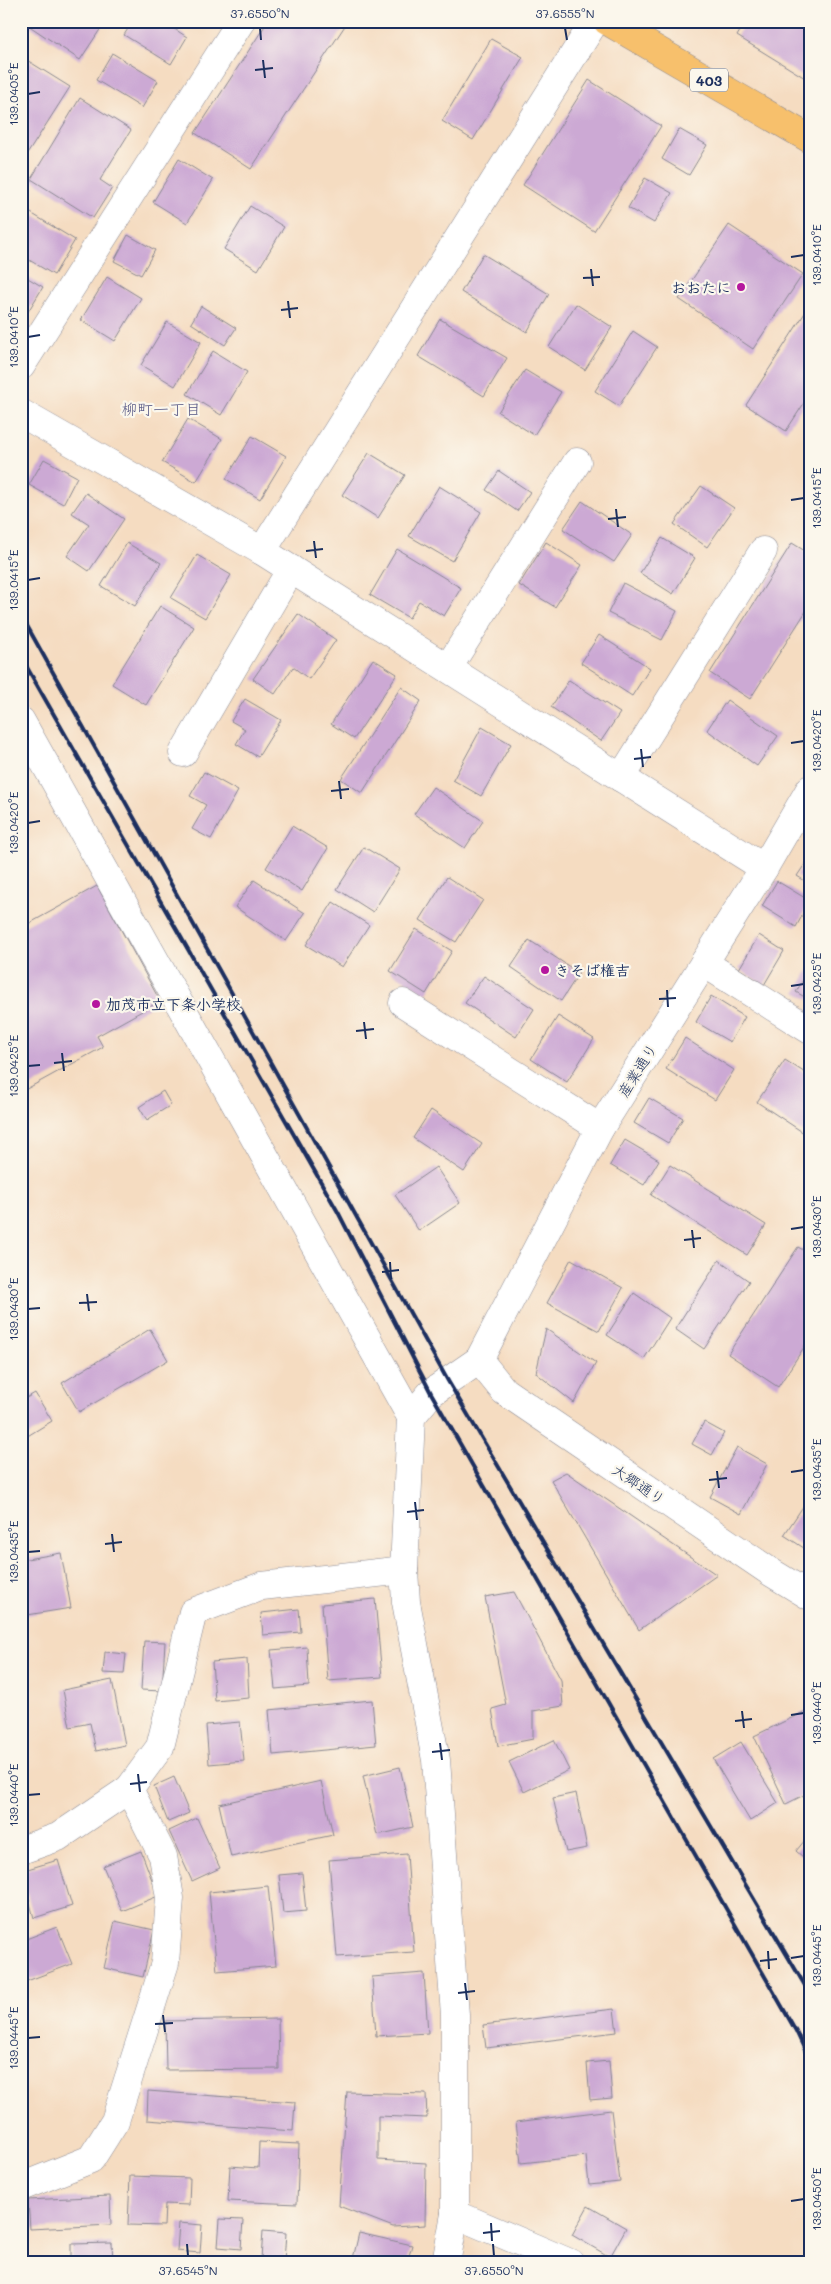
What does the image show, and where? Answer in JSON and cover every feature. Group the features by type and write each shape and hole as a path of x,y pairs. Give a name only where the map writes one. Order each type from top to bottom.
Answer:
{"highway":[{"name":"403","path":"606,21 810,139"}],"street":[{"path":"21,366 241,21"},
{"path":"262,551 595,21"},
{"path":"21,412 262,551 764,868"},
{"path":"448,668 577,462"},
{"path":"621,778 764,550"},
{"path":"183,753 291,569"},
{"path":"21,721 411,1417 404,1570 406,1602 436,1760 455,2015 455,2214 446,2263"},
{"name":"産業通り","path":"479,1360 600,1128 764,868 810,789"},
{"path":"704,963 810,1030"},
{"path":"403,1003 600,1128"},
{"path":"411,1417 432,1393 479,1360"},
{"name":"大郷通り","path":"479,1360 504,1391 704,1528 810,1596"},
{"path":"21,1850 58,1837 129,1789 160,1747 193,1612 262,1586 404,1570"},
{"path":"21,2187 91,2159 116,2121 166,1963 170,1898 163,1856 129,1789"},
{"path":"455,2214 570,2263"}],"building":[{"path":"22,21 103,21 105,22 80,60"},
{"path":"133,21 162,21 187,37 171,64 124,35"},
{"path":"268,21 348,21 251,169 195,133"},
{"path":"746,21 810,21 810,81 737,36"},
{"path":"491,39 523,57 473,140 442,121"},
{"path":"112,53 158,81 142,108 96,80"},
{"path":"22,57 70,87 26,156 21,153"},
{"path":"589,80 661,126 594,231 523,185"},
{"path":"80,98 131,130 100,180 112,188 93,218 31,179"},
{"path":"679,129 707,145 689,175 662,159"},
{"path":"179,159 213,180 187,223 153,202"},
{"path":"645,178 672,193 654,223 628,208"},
{"path":"250,206 284,227 258,270 224,249"},
{"path":"21,207 75,240 54,275 21,255"},
{"name":"おおたに","path":"729,225 803,274 753,349 679,299"},
{"path":"128,235 155,250 141,275 114,261"},
{"path":"483,254 549,294 527,332 461,292"},
{"path":"21,274 43,287 21,323"},
{"path":"107,277 141,298 115,341 81,320"},
{"path":"576,304 612,327 585,370 549,347"},
{"path":"810,305 810,394 786,431 746,405"},
{"path":"201,306 236,328 225,345 191,323"},
{"path":"440,319 507,358 484,396 418,356"},
{"path":"167,322 201,342 175,386 141,365"},
{"path":"633,331 657,347 619,406 595,391"},
{"path":"213,351 247,372 221,415 187,394"},
{"path":"525,370 561,392 534,435 498,412"},
{"path":"188,419 222,439 196,482 162,462"},
{"path":"252,436 286,456 260,499 226,479"},
{"path":"369,453 405,475 378,518 342,495"},
{"path":"44,459 77,477 63,504 29,485"},
{"path":"499,471 530,492 517,511 486,490"},
{"path":"439,486 481,512 452,561 409,536"},
{"path":"701,486 734,508 707,547 674,524"},
{"path":"86,493 124,519 89,571 67,556 89,524 72,513"},
{"path":"582,501 632,535 614,562 563,529"},
{"path":"662,538 695,558 673,594 640,573"},
{"path":"546,542 582,565 555,607 519,585"},
{"path":"127,543 161,563 135,606 101,586"},
{"path":"792,543 810,554 810,605 750,699 710,673"},
{"path":"397,549 461,588 444,616 419,601 409,618 370,595"},
{"path":"197,555 231,575 205,618 171,598"},
{"path":"623,583 677,611 662,640 608,613"},
{"path":"160,606 194,627 146,705 112,684"},
{"path":"298,614 336,640 309,679 293,667 275,694 253,679"},
{"path":"599,635 650,668 632,696 581,663"},
{"path":"373,659 397,674 354,739 331,724"},
{"path":"569,680 620,713 601,741 551,707"},
{"path":"401,687 421,701 362,793 341,779"},
{"path":"245,699 281,720 258,757 236,744 245,729 231,721"},
{"path":"727,700 778,736 757,766 707,730"},
{"path":"482,727 511,744 481,796 453,780"},
{"path":"204,772 238,791 211,839 192,829 206,805 190,796"},
{"path":"433,787 483,821 465,848 414,814"},
{"path":"292,826 328,848 302,891 266,868"},
{"path":"364,847 400,869 373,912 337,889"},
{"path":"810,859 810,884 797,876"},
{"path":"447,877 483,900 456,942 420,920"},
{"path":"254,880 305,913 286,941 235,907"},
{"path":"777,881 810,901 796,927 762,906"},
{"path":"97,886 160,1001 97,1036 103,1047 21,1092 21,928"},
{"path":"333,902 369,925 342,967 306,945"},
{"path":"416,929 452,951 426,994 390,971"},
{"path":"759,935 784,951 764,985 739,969"},
{"name":"きそば権吉","path":"529,940 579,973 561,1001 511,967"},
{"path":"810,968 810,1000 796,992"},
{"path":"484,976 534,1009 516,1037 465,1003"},
{"path":"711,996 745,1017 730,1042 696,1022"},
{"path":"558,1016 594,1039 567,1082 531,1059"},
{"path":"685,1038 734,1070 715,1100 666,1069"},
{"path":"785,1060 810,1076 810,1137 757,1102"},
{"path":"163,1091 171,1105 147,1120 139,1107"},
{"path":"649,1098 683,1118 668,1143 634,1123"},
{"path":"431,1110 482,1144 464,1172 413,1138"},
{"path":"625,1140 659,1160 644,1185 610,1165"},
{"path":"670,1165 766,1225 747,1255 651,1195"},
{"path":"436,1167 460,1203 419,1231 395,1195"},
{"path":"798,1247 810,1254 810,1338 778,1387 728,1354"},
{"path":"571,1259 623,1288 599,1331 547,1303"},
{"path":"719,1260 749,1281 704,1349 675,1329"},
{"path":"634,1293 670,1318 644,1359 607,1335"},
{"path":"150,1329 168,1360 79,1412 62,1383"},
{"path":"546,1329 596,1363 574,1403 536,1373"},
{"path":"35,1393 52,1421 21,1440 21,1401"},
{"path":"704,1422 724,1433 712,1455 692,1444"},
{"path":"737,1447 767,1464 741,1514 710,1497"},
{"path":"566,1472 717,1575 639,1630 551,1480"},
{"path":"810,1496 810,1552 784,1535"},
{"path":"61,1553 71,1608 21,1616 21,1560"},
{"path":"514,1592 561,1680 563,1706 533,1711 533,1739 498,1746 492,1709 506,1705 485,1597"},
{"path":"375,1599 382,1677 328,1681 322,1604"},
{"path":"299,1609 301,1632 263,1635 261,1613"},
{"path":"144,1641 165,1642 162,1691 141,1690"},
{"path":"307,1647 309,1686 275,1689 271,1650"},
{"path":"105,1652 126,1654 124,1674 103,1673"},
{"path":"247,1659 249,1698 215,1701 212,1662"},
{"path":"112,1680 125,1745 96,1751 90,1723 70,1727 63,1690"},
{"path":"372,1700 376,1745 273,1755 269,1710"},
{"path":"810,1709 810,1792 786,1804 754,1736"},
{"path":"240,1722 244,1761 209,1764 206,1725"},
{"path":"554,1740 569,1770 524,1792 509,1762"},
{"path":"741,1742 778,1803 750,1821 713,1759"},
{"path":"400,1767 413,1827 377,1835 363,1776"},
{"path":"174,1777 189,1813 168,1822 154,1786"},
{"path":"321,1781 333,1835 231,1857 219,1804"},
{"path":"576,1793 587,1848 566,1852 553,1798"},
{"path":"197,1818 220,1868 192,1881 169,1831"},
{"path":"810,1834 810,1863 796,1851"},
{"path":"141,1851 158,1896 122,1911 103,1866"},
{"path":"407,1854 414,1952 337,1957 329,1860"},
{"path":"58,1860 72,1906 34,1918 21,1871"},
{"path":"302,1873 306,1911 283,1913 279,1875"},
{"path":"268,1886 276,1966 217,1971 209,1892"},
{"path":"115,1921 154,1930 143,1977 104,1968"},
{"path":"57,1927 72,1964 27,1981 21,1966 21,1941"},
{"path":"424,1973 428,2033 376,2036 372,1977"},
{"path":"614,2009 617,2032 486,2048 483,2025"},
{"path":"278,2019 279,2069 166,2070 165,2021"},
{"path":"609,2061 612,2098 590,2100 587,2063"},
{"path":"148,2091 295,2102 293,2131 147,2120"},
{"path":"347,2092 426,2094 427,2118 378,2116 378,2160 426,2163 425,2225 393,2227 339,2206"},
{"path":"611,2110 620,2182 589,2185 586,2156 521,2163 516,2122"},
{"path":"259,2142 299,2144 297,2204 228,2201 230,2166 258,2168"},
{"path":"130,2176 190,2178 189,2205 165,2204 164,2226 128,2225"},
{"path":"110,2196 111,2225 30,2229 28,2200"},
{"path":"588,2206 626,2228 610,2257 572,2235"},
{"path":"220,2219 243,2220 241,2249 218,2247"},
{"path":"179,2223 202,2225 200,2253 177,2251"},
{"path":"263,2231 286,2233 284,2261 261,2259"},
{"path":"359,2233 412,2245 407,2263 352,2263"},
{"path":"112,2243 113,2263 71,2263 71,2244"}],"railway":[{"path":"21,615 448,1381 810,1994"},
{"path":"21,657 338,1212 431,1393 796,2031 810,2061"}],"place":[{"name":"おおたに","path":"741,287"},
{"name":"きそば権吉","path":"545,970"},
{"name":"加茂市立下条小学校","path":"96,1004"}],"district":[{"name":"柳町一丁目","path":"161,408"}]}
